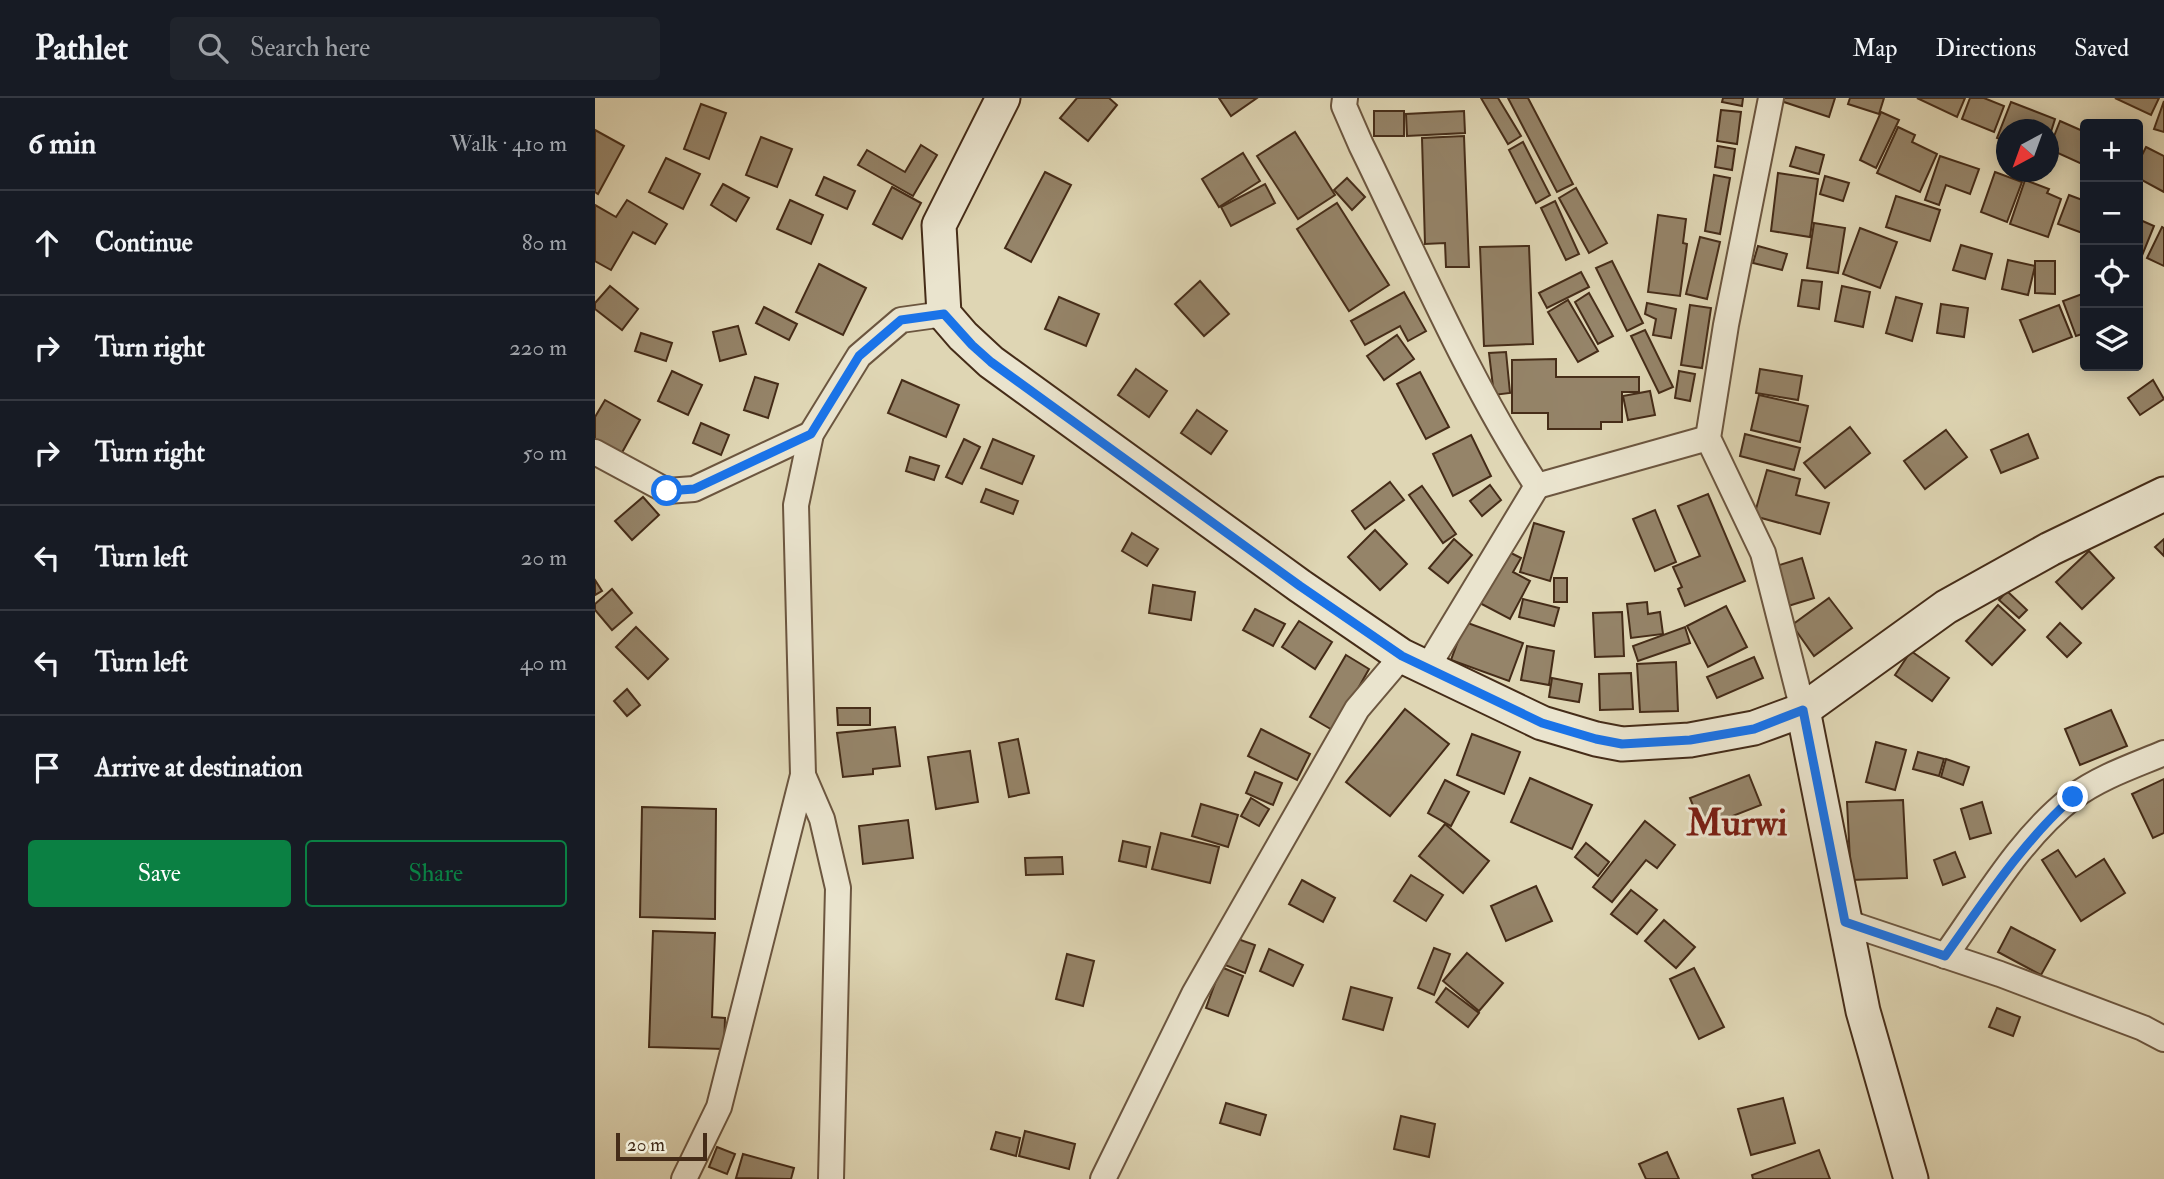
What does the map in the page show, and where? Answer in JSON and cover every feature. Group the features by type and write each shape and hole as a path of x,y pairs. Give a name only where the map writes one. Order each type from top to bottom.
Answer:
{"main road":[{"path":"1003,98 939,225 944,314 991,362 1300,586 1414,662 1542,723 1622,744 1690,740 1754,729 1803,710 1946,607 2050,549 2164,494"},
{"path":"1803,710 1863,1011 1911,1179"}],"street":[{"path":"1345,98 1345,106 1361,145 1483,396 1537,486"},
{"path":"1771,98 1726,325 1708,438 1763,553 1803,710"},
{"path":"684,1179 719,1107 803,775 796,505 811,434 859,356 901,320 944,314"},
{"path":"595,452 667,491 694,489 811,434"},
{"path":"1103,1179 1194,995 1357,709 1414,662 1537,486 1708,438"},
{"path":"1945,956 1997,881 2045,822 2073,797 2106,777 2164,753"},
{"path":"803,775 822,819 838,888 831,1179"},
{"path":"1845,922 2026,984 2143,1028 2164,1039"}],"building":[{"path":"1077,98 1109,98 1117,105 1088,141 1060,118"},
{"path":"1219,98 1257,98 1231,116"},
{"path":"1481,98 1498,98 1521,136 1508,144"},
{"path":"1508,98 1528,98 1573,184 1557,192"},
{"path":"1723,98 1743,98 1742,106 1722,102"},
{"path":"1782,98 1835,98 1829,117 1781,101"},
{"path":"1850,98 1884,98 1879,114 1848,104"},
{"path":"1917,98 1965,98 1957,117"},
{"path":"1970,98 1984,98 2004,106 1999,119 1996,119 1994,132 1962,119"},
{"path":"2115,98 2159,98 2151,115"},
{"path":"2164,101 2164,132 2154,129"},
{"path":"2011,102 2055,119 2004,119"},
{"path":"701,104 726,113 709,159 684,149"},
{"path":"1721,110 1741,112 1737,144 1717,141"},
{"path":"1374,111 1404,111 1404,136 1374,136"},
{"path":"1464,111 1465,133 1407,136 1406,114"},
{"path":"1881,112 1899,120 1876,168 1860,160"},
{"path":"2060,121 2080,130 2080,163 2059,154"},
{"path":"1898,127 1915,135 1912,142 1937,154 1920,192 1877,173"},
{"path":"595,130 624,146 598,194 595,192"},
{"path":"1295,132 1335,195 1298,219 1257,156"},
{"path":"1464,136 1469,267 1446,267 1445,243 1425,244 1422,138"},
{"path":"761,137 792,149 777,187 746,175"},
{"path":"1523,142 1550,195 1536,203 1509,150"},
{"path":"921,145 937,155 913,196 858,165 867,150 905,172"},
{"path":"1718,146 1735,149 1732,170 1715,167"},
{"path":"1796,147 1824,155 1819,174 1790,166"},
{"path":"2146,147 2164,156 2164,192 2143,181 2143,153"},
{"path":"1243,153 1260,181 1219,207 1202,179"},
{"path":"1940,156 1979,169 1970,194 1946,185 1939,205 1925,200"},
{"path":"666,158 700,174 683,209 649,192"},
{"path":"1045,172 1071,185 1031,262 1005,248"},
{"path":"1995,172 1996,182 2022,182 2007,222 1981,212"},
{"path":"1778,173 1818,179 1810,237 1771,231"},
{"path":"1714,175 1730,178 1720,234 1705,231"},
{"path":"1825,176 1849,183 1843,201 1820,194"},
{"path":"824,177 855,191 847,209 816,195"},
{"path":"1347,178 1365,197 1352,210 1334,190"},
{"path":"2024,182 2049,189 2047,193 2061,199 2048,237 2010,224"},
{"path":"723,184 749,198 736,221 711,205"},
{"path":"1265,184 1275,203 1231,226 1221,207"},
{"path":"892,187 921,203 902,239 873,224"},
{"path":"1576,188 1607,243 1589,253 1559,198"},
{"path":"2069,195 2080,199 2080,232 2058,224"},
{"path":"1896,196 1940,210 1930,241 1886,227"},
{"path":"627,200 667,224 655,244 633,232 611,270 595,261 595,205 616,217"},
{"path":"790,200 823,215 811,244 777,229"},
{"path":"1555,201 1579,254 1566,260 1541,208"},
{"path":"1337,203 1389,285 1349,311 1297,229"},
{"path":"1658,215 1686,219 1683,243 1687,244 1680,296 1648,292"},
{"path":"2143,221 2154,226 2143,253"},
{"path":"1814,223 1845,228 1838,273 1807,268"},
{"path":"2162,227 2164,228 2164,266 2147,258"},
{"path":"1860,228 1897,242 1880,288 1843,274"},
{"path":"1700,237 1720,242 1707,299 1686,294"},
{"path":"1961,245 1992,254 1985,279 1953,270"},
{"path":"1529,246 1533,344 1484,346 1480,247"},
{"path":"1758,246 1787,254 1782,270 1753,263"},
{"path":"2008,260 2035,266 2028,295 2002,289"},
{"path":"1612,261 1643,323 1627,331 1596,268"},
{"path":"2035,261 2055,261 2055,294 2035,293"},
{"path":"819,264 866,288 843,335 796,312"},
{"path":"1581,272 1589,287 1547,308 1539,293"},
{"path":"1802,280 1822,282 1819,309 1798,306"},
{"path":"1200,281 1229,314 1204,336 1175,304"},
{"path":"610,286 638,309 622,330 595,309 595,303"},
{"path":"1842,286 1870,292 1863,327 1835,321"},
{"path":"1404,292 1426,331 1408,341 1400,326 1365,345 1351,321"},
{"path":"1589,293 1613,336 1598,344 1575,302"},
{"path":"2080,295 2080,335 2076,336 2063,301"},
{"path":"1059,297 1099,314 1086,346 1045,329"},
{"path":"1896,297 1922,304 1912,341 1886,333"},
{"path":"1568,300 1598,351 1578,362 1548,312"},
{"path":"1647,303 1676,309 1671,338 1653,335 1656,319 1645,314"},
{"path":"1941,304 1968,308 1964,337 1937,333"},
{"path":"1690,305 1711,308 1702,368 1681,365"},
{"path":"2059,305 2072,337 2033,352 2020,320"},
{"path":"764,307 797,324 789,340 756,323"},
{"path":"738,326 746,354 720,361 713,332"},
{"path":"1645,330 1673,387 1659,393 1631,336"},
{"path":"641,333 672,343 666,361 635,351"},
{"path":"1397,335 1414,359 1384,380 1367,356"},
{"path":"1506,352 1510,393 1494,395 1489,353"},
{"path":"1556,359 1556,377 1639,377 1639,392 1622,392 1622,422 1601,422 1601,429 1548,429 1548,413 1512,413 1512,360"},
{"path":"1136,369 1167,391 1149,417 1118,395"},
{"path":"1760,369 1802,376 1798,400 1756,393"},
{"path":"672,371 702,385 688,415 658,401"},
{"path":"1679,371 1695,374 1690,401 1675,398"},
{"path":"1420,372 1449,427 1426,439 1397,384"},
{"path":"755,377 778,384 768,418 744,410"},
{"path":"902,380 959,405 946,437 888,413"},
{"path":"2153,380 2164,399 2140,415 2128,398"},
{"path":"1650,391 1655,415 1628,420 1623,396"},
{"path":"1759,395 1808,406 1800,442 1751,430"},
{"path":"605,400 640,420 619,458 595,444 595,417"},
{"path":"1197,410 1227,431 1211,454 1181,433"},
{"path":"701,423 729,435 721,455 693,443"},
{"path":"1850,427 1870,453 1825,488 1804,463"},
{"path":"1946,430 1967,457 1925,489 1904,461"},
{"path":"1745,434 1800,448 1794,470 1740,456"},
{"path":"2028,434 2038,458 2001,473 1991,450"},
{"path":"1471,435 1491,476 1453,496 1433,454"},
{"path":"964,439 980,447 962,484 946,477"},
{"path":"993,439 1034,456 1022,484 981,468"},
{"path":"910,457 939,466 934,480 906,471"},
{"path":"1767,470 1800,479 1796,495 1829,503 1820,534 1754,516"},
{"path":"1390,482 1404,500 1365,529 1352,511"},
{"path":"1490,485 1501,500 1482,516 1470,501"},
{"path":"1422,486 1456,534 1443,543 1409,495"},
{"path":"986,489 1018,501 1013,514 981,502"},
{"path":"1708,494 1745,581 1685,606 1678,589 1682,587 1673,567 1700,556 1678,506"},
{"path":"643,497 659,515 632,540 615,521"},
{"path":"1655,510 1676,562 1655,571 1633,519"},
{"path":"1534,523 1564,532 1550,581 1520,572"},
{"path":"1375,530 1407,564 1380,590 1348,557"},
{"path":"1132,533 1158,549 1147,566 1122,551"},
{"path":"1454,539 1472,555 1448,583 1429,568"},
{"path":"2164,539 2164,556 2155,547"},
{"path":"1503,549 1521,558 1513,572 1530,581 1510,619 1476,601"},
{"path":"2089,551 2114,578 2082,609 2056,582"},
{"path":"1802,558 1814,598 1785,607 1773,567"},
{"path":"1554,578 1567,578 1567,602 1554,602"},
{"path":"595,580 602,591 595,595"},
{"path":"1153,585 1195,592 1191,620 1149,613"},
{"path":"612,589 632,613 612,630 595,610 595,604"},
{"path":"2007,591 2027,610 2019,618 1999,600"},
{"path":"1829,598 1852,628 1814,656 1792,625"},
{"path":"1523,599 1559,608 1554,626 1519,617"},
{"path":"1647,602 1648,614 1660,612 1663,634 1631,638 1627,604"},
{"path":"1998,605 2025,630 1992,665 1966,641"},
{"path":"1726,606 1747,647 1708,667 1687,626"},
{"path":"1255,609 1285,624 1273,646 1243,630"},
{"path":"1622,612 1624,656 1595,657 1593,613"},
{"path":"1299,621 1332,642 1315,669 1282,647"},
{"path":"1465,622 1523,643 1509,681 1451,660"},
{"path":"2060,623 2081,643 2067,657 2047,637"},
{"path":"636,627 668,659 648,679 616,647"},
{"path":"1685,627 1690,643 1638,661 1633,646"},
{"path":"1527,646 1554,651 1549,685 1521,680"},
{"path":"1911,651 1949,678 1932,701 1895,675"},
{"path":"1346,655 1369,669 1334,731 1310,717"},
{"path":"1754,657 1763,678 1717,698 1707,677"},
{"path":"1676,662 1678,711 1640,712 1637,664"},
{"path":"1631,673 1633,709 1600,710 1599,674"},
{"path":"1552,678 1582,684 1579,702 1549,697"},
{"path":"627,689 640,705 627,716 614,701"},
{"path":"837,708 870,708 870,725 838,725"},
{"path":"1405,709 1449,744 1390,816 1346,782"},
{"path":"2111,710 2127,746 2080,765 2065,729"},
{"path":"895,727 900,766 873,769 873,774 843,777 837,733"},
{"path":"1261,729 1310,754 1297,780 1248,756"},
{"path":"1472,734 1520,752 1504,794 1457,775"},
{"path":"1018,739 1029,793 1009,797 999,743"},
{"path":"1876,742 1906,750 1895,790 1866,782"},
{"path":"970,751 978,802 936,809 928,757"},
{"path":"1918,752 1944,759 1939,776 1913,769"},
{"path":"1946,759 1969,767 1963,785 1941,777"},
{"path":"1255,772 1282,783 1273,805 1246,793"},
{"path":"1749,775 1761,805 1702,828 1690,798"},
{"path":"1530,778 1592,805 1572,849 1511,822"},
{"path":"2164,779 2164,833 2153,838 2132,794"},
{"path":"1445,780 1469,792 1451,826 1428,813"},
{"path":"1251,798 1269,809 1259,826 1241,816"},
{"path":"1903,800 1907,878 1851,880 1847,802"},
{"path":"1982,802 1991,833 1970,839 1961,809"},
{"path":"1201,804 1238,815 1228,847 1192,836"},
{"path":"642,807 716,809 715,919 640,917"},
{"path":"908,820 913,858 863,864 859,826"},
{"path":"1645,821 1675,845 1657,868 1646,860 1612,902 1593,887"},
{"path":"1445,824 1489,861 1463,893 1419,856"},
{"path":"1161,833 1219,847 1210,883 1152,869"},
{"path":"1123,841 1150,847 1146,867 1119,861"},
{"path":"1586,843 1609,862 1598,876 1575,857"},
{"path":"2058,850 2076,877 2104,859 2125,893 2081,921 2042,860"},
{"path":"1955,852 1965,877 1943,885 1934,860"},
{"path":"1062,857 1063,874 1026,875 1025,858"},
{"path":"1411,875 1443,895 1426,921 1394,901"},
{"path":"1302,880 1335,898 1323,922 1289,904"},
{"path":"1536,886 1552,921 1506,941 1491,906"},
{"path":"1631,890 1657,910 1637,934 1611,914"},
{"path":"1664,920 1695,947 1676,968 1645,941"},
{"path":"2011,927 2055,950 2041,975 1998,952"},
{"path":"653,931 715,933 712,1017 725,1018 724,1049 649,1047"},
{"path":"1235,938 1255,945 1245,973 1225,965"},
{"path":"1434,948 1450,954 1434,995 1418,988"},
{"path":"1269,949 1303,965 1293,986 1260,971"},
{"path":"1467,953 1503,983 1479,1011 1443,981"},
{"path":"1067,954 1094,961 1083,1006 1056,999"},
{"path":"1221,967 1243,976 1228,1016 1206,1008"},
{"path":"1694,968 1724,1027 1699,1039 1670,979"},
{"path":"1351,987 1392,998 1383,1030 1343,1019"},
{"path":"1446,988 1479,1013 1468,1027 1436,1002"},
{"path":"1997,1008 2020,1017 2013,1036 1989,1027"},
{"path":"1783,1098 1795,1143 1751,1155 1738,1109"},
{"path":"1226,1103 1266,1115 1260,1135 1220,1123"},
{"path":"1401,1116 1435,1124 1429,1157 1394,1149"},
{"path":"1025,1131 1075,1144 1069,1169 1019,1156"},
{"path":"996,1132 1020,1138 1016,1156 991,1149"},
{"path":"717,1147 735,1154 727,1174 709,1167"},
{"path":"1819,1150 1830,1179 1753,1179 1752,1175"},
{"path":"1667,1152 1679,1179 1646,1179 1639,1164"},
{"path":"743,1154 794,1168 791,1179 736,1178"}],"district":[{"name":"Murwi","path":"1737,823"}],"route":[{"path":"667,491 694,489 811,434 859,356 901,320 944,314 991,362 1300,586 1402,656 1542,723 1622,744 1690,740 1754,729 1803,710 1845,922 1945,956 1997,881 2045,822 2073,797"}]}
